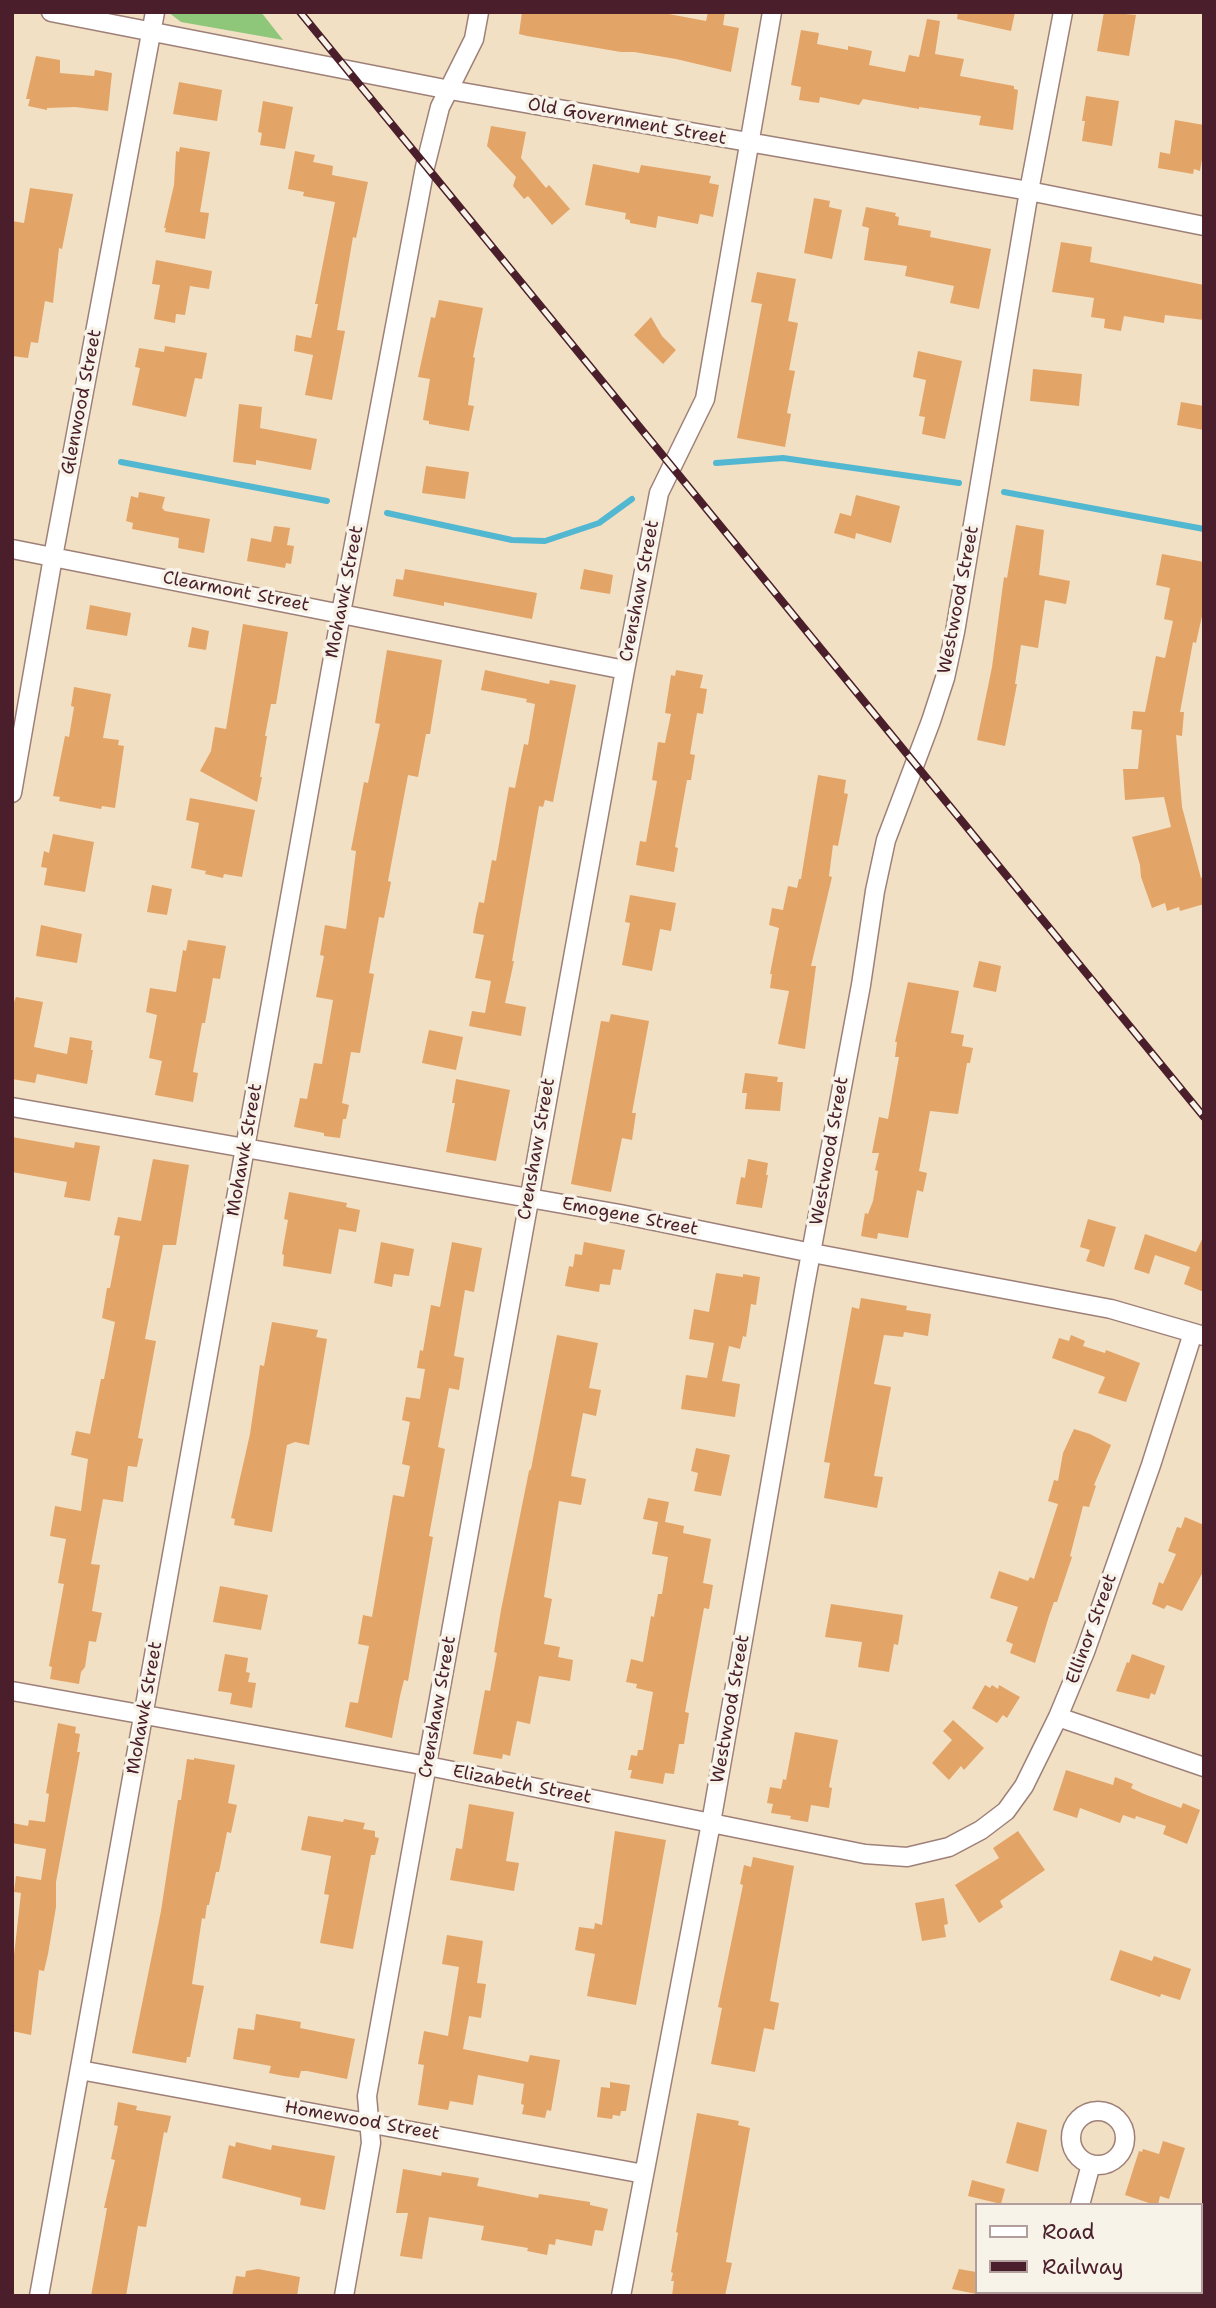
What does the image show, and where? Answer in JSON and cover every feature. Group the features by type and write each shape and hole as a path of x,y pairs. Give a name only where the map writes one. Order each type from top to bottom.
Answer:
{"street":[{"name":"Old Government Street","path":"51,12 450,90 1029,191 1204,226"},
{"name":"Glenwood Street","path":"12,793 53,557 155,12"},
{"name":"Mohawk Street","path":"39,2296 341,613 425,167 440,107 474,39 479,12"},
{"name":"Crenshaw Street","path":"344,2296 371,2143 367,2095 625,670 659,493 705,399 772,12"},
{"name":"Westwood Street","path":"621,2296 711,1823 843,1074 862,985 875,891 886,840 932,721 955,632 1029,191 1063,12"},
{"name":"Clearmont Street","path":"12,549 625,670"},
{"name":"Emogene Street","path":"12,1107 528,1198 1111,1309 1198,1335"},
{"name":"Ellinor Street","path":"907,1857 949,1847 981,1830 1006,1811 1024,1786 1058,1717 1085,1652 1198,1335"},
{"name":"Elizabeth Street","path":"12,1691 428,1766 864,1854 907,1857"},
{"path":"1058,1717 1204,1767"},
{"name":"Homewood Street","path":"80,2070 644,2174"},
{"path":"1081,2203 1091,2164"}],"green space":[{"path":"168,12 261,12 283,40 181,22"}],"building":[{"path":"522,12 658,12 706,21 708,12 725,12 723,25 739,28 731,72 676,59 519,34"},
{"path":"958,12 1015,12 1011,31 957,19"},
{"path":"1104,12 1136,15 1129,56 1097,51"},
{"path":"927,19 940,21 935,54 964,59 960,76 1014,86 1014,89 1018,90 1013,130 979,125 981,116 863,99 859,105 820,97 819,103 799,100 801,87 791,85 801,30 819,33 817,44 872,51 869,65 905,72 909,55 919,57"},
{"path":"36,56 60,60 60,73 94,76 95,70 112,73 108,111 75,107 47,110 28,106 30,99 26,99"},
{"path":"179,82 222,90 217,121 173,114"},
{"path":"1086,96 1119,101 1112,146 1082,141"},
{"path":"263,101 293,107 285,149 260,145 262,133 258,132"},
{"path":"1175,120 1204,125 1200,171 1194,169 1193,174 1158,168 1160,152 1170,154"},
{"path":"491,126 526,132 521,158 546,188 549,185 570,209 552,225 528,196 524,199 513,186 516,177 487,146"},
{"path":"180,147 210,152 200,212 209,213 205,239 165,232 174,185 176,151 179,152"},
{"path":"295,151 315,155 313,162 333,166 332,175 368,182 356,238 353,237 337,330 345,331 332,400 305,395 313,355 294,351 296,335 311,338 335,202 303,196 304,192 288,189"},
{"path":"593,164 639,173 641,165 711,176 709,183 719,185 713,217 700,214 698,224 658,216 656,228 630,223 630,220 625,219 626,213 585,205"},
{"path":"30,188 73,194 62,249 59,248 53,303 45,301 38,343 31,342 28,358 12,356 12,221 24,223"},
{"path":"814,198 830,201 829,207 842,210 832,259 804,253"},
{"path":"866,207 896,213 895,216 899,217 898,225 931,231 930,237 991,249 979,309 950,303 954,286 905,276 907,266 864,260 869,228 862,226"},
{"path":"1061,242 1092,247 1090,262 1204,285 1204,320 1165,315 1164,323 1124,316 1121,331 1104,328 1105,319 1091,317 1094,298 1052,292"},
{"path":"156,260 212,271 209,289 190,286 185,315 176,314 175,323 154,319 160,285 152,284"},
{"path":"757,272 796,279 788,321 798,323 789,370 795,371 787,413 791,414 785,447 737,438 762,304 751,302"},
{"path":"439,300 483,308 473,357 468,405 474,406 469,431 429,424 429,421 423,420 430,379 418,377 431,317 435,318"},
{"path":"651,317 662,336 676,350 663,364 634,335"},
{"path":"165,346 207,353 202,379 195,378 186,417 132,405 140,368 135,367 139,348 164,352"},
{"path":"918,351 962,361 945,439 922,434 925,417 919,416 926,380 913,377"},
{"path":"1033,369 1082,374 1079,406 1030,401"},
{"path":"1181,402 1204,406 1204,430 1177,425"},
{"path":"239,404 262,407 260,428 317,439 311,470 256,460 256,465 233,462"},
{"path":"426,466 469,472 465,499 422,493"},
{"path":"139,492 165,497 162,508 165,511 210,519 204,553 178,548 179,538 132,529 133,523 126,521 131,496 138,498"},
{"path":"856,495 900,506 891,543 856,533 855,539 834,533 840,513 851,516"},
{"path":"1016,525 1044,530 1039,575 1070,581 1066,604 1045,600 1038,648 1021,645 1017,684 1005,746 977,740 992,667 1004,577 1007,578"},
{"path":"274,526 290,528 287,545 294,546 291,564 286,563 285,568 247,561 251,538 271,542"},
{"path":"1162,554 1204,562 1204,607 1196,643 1193,642 1180,712 1184,712 1182,736 1176,735 1182,807 1201,878 1204,877 1204,904 1180,911 1179,907 1167,911 1165,903 1152,908 1141,877 1132,837 1171,827 1164,797 1125,800 1123,769 1138,769 1142,730 1131,729 1133,711 1145,712 1156,656 1165,658 1173,621 1164,619 1170,588 1156,585"},
{"path":"405,569 537,593 532,619 444,602 444,606 393,596 396,579 403,580"},
{"path":"584,569 613,575 610,594 580,589"},
{"path":"90,605 131,613 127,636 86,629"},
{"path":"243,624 288,632 276,704 271,704 265,736 257,802 200,771 211,751 215,727 226,729"},
{"path":"192,627 209,631 206,650 188,647"},
{"path":"387,650 442,660 430,734 426,734 418,777 408,775 388,881 391,882 384,918 379,917 369,973 374,974 360,1053 351,1052 342,1103 349,1105 346,1119 343,1119 340,1138 294,1127 300,1098 307,1099 314,1063 322,1064 333,1000 316,997 324,956 320,955 325,925 346,929 356,851 351,850 364,782 368,783 380,724 375,723"},
{"path":"485,670 549,684 550,680 576,685 553,802 545,800 543,807 539,806 505,1003 526,1007 521,1036 469,1026 472,1011 485,1013 491,981 475,978 484,935 473,933 476,915 479,902 484,903 492,860 496,861 509,787 515,788 524,744 528,745 535,704 526,702 527,699 481,690"},
{"path":"676,670 703,675 700,688 707,689 703,714 697,713 690,754 695,755 691,780 687,780 675,847 678,848 674,872 636,865 640,841 646,842 657,781 652,780 658,742 665,743 671,714 665,713 671,675 675,676"},
{"path":"74,687 111,694 103,738 119,740 118,745 124,746 115,808 102,806 101,809 59,801 60,797 53,796 65,736 69,737"},
{"path":"818,775 846,780 844,793 848,794 838,846 833,845 829,876 832,877 811,966 816,966 805,1049 778,1044 789,991 770,988 779,928 769,925 772,908 783,910 788,886 797,888 801,879"},
{"path":"190,798 255,810 242,877 224,874 223,878 191,868 199,823 186,820"},
{"path":"53,834 94,842 85,892 44,885 47,868 41,867 44,851 49,853"},
{"path":"152,885 172,889 167,915 147,912"},
{"path":"630,895 676,903 671,931 660,929 652,971 622,965 630,923 625,922"},
{"path":"41,925 82,934 77,963 36,956"},
{"path":"188,940 226,946 220,979 213,978 205,1023 202,1023 193,1072 198,1073 193,1102 155,1095 162,1061 149,1058 157,1015 146,1012 150,988 176,992 183,950 186,951"},
{"path":"979,961 1001,966 996,992 973,987"},
{"path":"908,982 959,991 951,1033 964,1035 962,1046 973,1048 970,1063 967,1063 958,1114 930,1111 919,1171 927,1173 923,1192 917,1190 908,1238 878,1233 877,1239 861,1236 865,1213 868,1214 873,1201 879,1153 872,1153 879,1117 888,1119 899,1057 895,1057 895,1042"},
{"path":"16,997 43,1002 34,1047 67,1054 70,1037 92,1041 87,1084 37,1074 35,1083 12,1079 12,1007"},
{"path":"611,1014 649,1021 632,1113 636,1113 632,1140 622,1138 611,1192 571,1184 601,1021 609,1022"},
{"path":"429,1030 463,1037 456,1070 422,1063"},
{"path":"745,1073 778,1077 777,1082 783,1082 780,1111 745,1109 747,1093 742,1093"},
{"path":"456,1079 510,1090 496,1161 446,1152 455,1103 452,1103"},
{"path":"12,1137 74,1148 75,1142 100,1146 90,1201 64,1197 67,1182 12,1172"},
{"path":"153,1159 189,1165 176,1245 163,1245 145,1339 156,1341 138,1438 143,1439 137,1467 128,1466 123,1502 103,1499 91,1564 100,1565 92,1611 102,1613 96,1642 89,1641 79,1684 50,1679 52,1667 49,1666 64,1584 58,1583 66,1539 50,1536 55,1506 81,1511 88,1459 71,1455 76,1431 90,1434 101,1379 104,1379 115,1322 102,1318 120,1236 114,1235 118,1217 141,1221"},
{"path":"748,1159 768,1163 762,1208 736,1204 741,1177 745,1178"},
{"path":"289,1192 347,1203 346,1207 360,1210 356,1232 339,1229 331,1274 283,1266 282,1254 288,1220 284,1219"},
{"path":"1088,1219 1116,1227 1104,1267 1086,1261 1090,1250 1080,1247"},
{"path":"1145,1234 1196,1252 1204,1235 1204,1292 1184,1284 1190,1267 1155,1255 1149,1274 1134,1269"},
{"path":"381,1242 414,1249 409,1276 394,1274 392,1287 374,1283"},
{"path":"452,1242 482,1248 474,1292 465,1290 454,1356 464,1358 459,1390 449,1388 438,1447 445,1449 429,1536 433,1537 408,1681 404,1680 392,1738 345,1727 350,1702 358,1703 369,1646 358,1644 363,1615 372,1617 393,1495 404,1497 410,1466 402,1464 410,1422 402,1420 406,1397 420,1399 425,1369 417,1368 420,1350 423,1351 431,1305 440,1307"},
{"path":"584,1242 625,1250 621,1270 613,1269 610,1285 600,1284 599,1292 565,1286 569,1266 573,1267 575,1254 582,1255"},
{"path":"716,1273 760,1277 756,1305 751,1304 746,1337 743,1336 740,1349 729,1346 722,1381 740,1384 735,1417 681,1409 686,1375 707,1378 714,1343 689,1339 694,1309 709,1312"},
{"path":"861,1298 907,1306 906,1310 931,1314 928,1336 904,1332 903,1337 884,1335 874,1384 891,1387 874,1476 883,1477 877,1508 824,1498 830,1463 824,1462 852,1307 859,1309"},
{"path":"272,1322 318,1330 316,1337 327,1339 309,1445 295,1442 287,1445 272,1532 234,1525 235,1519 231,1518 250,1434 260,1365 264,1366"},
{"path":"557,1335 598,1343 589,1388 601,1390 596,1416 583,1413 571,1476 586,1479 581,1505 559,1501 544,1597 552,1599 544,1644 560,1647 558,1657 573,1660 570,1681 539,1676 530,1724 517,1721 510,1756 503,1754 502,1759 473,1754 485,1690 490,1691 501,1610"},
{"path":"1071,1335 1085,1341 1083,1346 1105,1353 1106,1350 1140,1363 1126,1402 1098,1393 1105,1377 1052,1358 1059,1338 1069,1341"},
{"path":"1074,1429 1111,1445 1094,1485 1096,1486 1089,1507 1083,1506 1070,1556 1072,1557 1057,1602 1054,1602 1049,1616 1035,1663 1010,1653 1013,1644 1006,1641 1018,1607 990,1598 999,1571 1028,1581 1030,1577 1034,1579 1058,1504 1048,1501 1054,1480 1058,1481 1063,1453"},
{"path":"696,1448 730,1455 721,1496 694,1491 698,1473 691,1471"},
{"path":"648,1498 669,1502 665,1522 684,1526 683,1533 711,1539 703,1583 713,1585 709,1609 704,1608 695,1657 685,1712 689,1713 684,1744 679,1744 674,1774 665,1773 663,1784 630,1778 632,1770 628,1770 631,1755 637,1756 638,1750 643,1750 653,1692 636,1688 637,1684 626,1682 631,1659 643,1662 651,1616 654,1617 658,1594 662,1594 668,1557 652,1554 658,1522 643,1519"},
{"path":"1185,1517 1204,1525 1204,1570 1182,1611 1167,1605 1164,1609 1152,1604 1159,1582 1163,1584 1176,1554 1168,1551 1177,1527 1181,1528"},
{"path":"220,1586 268,1595 261,1630 213,1622"},
{"path":"831,1604 903,1615 898,1645 894,1644 889,1672 858,1667 862,1642 825,1637"},
{"path":"225,1654 248,1658 248,1682 256,1683 252,1708 230,1704 232,1693 218,1691"},
{"path":"1132,1654 1165,1666 1155,1695 1151,1693 1149,1699 1116,1691"},
{"path":"985,1685 998,1689 999,1685 1020,1697 1007,1718 1003,1715 997,1723 972,1708"},
{"path":"953,1720 984,1748 964,1770 961,1766 949,1780 932,1763 952,1740 943,1731"},
{"path":"58,1723 76,1727 75,1733 80,1734 77,1752 80,1752 56,1882 56,1907 48,1954 44,1971 39,1970 31,2035 12,2031 12,1973 21,1893 14,1892 16,1876 41,1880 46,1849 12,1843 12,1823 28,1826 29,1820 45,1822 49,1794 46,1793"},
{"path":"795,1732 838,1740 829,1787 832,1788 829,1808 811,1805 808,1822 771,1813 773,1804 767,1803 770,1787 781,1789 783,1779 786,1780"},
{"path":"187,1759 235,1765 228,1803 237,1805 231,1833 227,1832 205,1919 202,1918 192,1984 204,1986 190,2057 187,2057 186,2063 132,2053 161,1911 178,1800 181,1800"},
{"path":"1066,1770 1113,1785 1115,1777 1133,1784 1131,1788 1144,1794 1181,1808 1183,1803 1200,1810 1187,1844 1163,1834 1166,1826 1136,1816 1135,1819 1123,1815 1120,1823 1080,1808 1077,1818 1053,1810"},
{"path":"469,1804 514,1812 506,1861 519,1863 514,1891 450,1880 456,1848 462,1849"},
{"path":"308,1816 365,1823 363,1829 375,1831 375,1837 379,1838 375,1855 371,1855 353,1949 320,1943 329,1895 324,1894 331,1856 301,1850"},
{"path":"615,1831 666,1840 636,2005 587,1996 595,1954 575,1950 579,1927 594,1929 595,1923 602,1925"},
{"path":"1018,1831 1045,1870 1000,1901 1003,1907 979,1923 955,1885 999,1858 993,1848"},
{"path":"753,1857 794,1866 770,2001 779,2003 774,2030 764,2028 755,2072 711,2064 722,2008 718,2007 743,1885 740,1884 744,1865 751,1867"},
{"path":"944,1898 948,1924 944,1925 946,1937 922,1941 915,1903"},
{"path":"447,1935 483,1941 477,1983 486,1984 481,2018 469,2016 463,2049 528,2062 530,2055 560,2060 551,2111 547,2110 545,2118 522,2114 524,2084 478,2075 473,2105 450,2101 448,2110 418,2105 424,2065 418,2064 424,2031 448,2036 459,1967 442,1964"},
{"path":"1120,1950 1152,1961 1154,1956 1191,1969 1180,2000 1161,1994 1160,1997 1110,1980"},
{"path":"256,2014 301,2022 300,2028 355,2039 347,2079 307,2071 301,2071 299,2078 284,2076 269,2073 271,2066 233,2059 238,2028 254,2030"},
{"path":"610,2082 630,2085 626,2111 621,2111 620,2116 613,2115 612,2119 597,2117 601,2087 610,2088"},
{"path":"118,2102 137,2106 136,2110 171,2116 167,2133 164,2132 146,2227 138,2226 126,2296 91,2296 107,2208 104,2208 115,2160 111,2159 118,2126 114,2125"},
{"path":"697,2113 739,2121 738,2125 750,2128 726,2262 732,2263 725,2296 672,2296 674,2281 671,2281 671,2272 678,2233 676,2232"},
{"path":"1017,2122 1047,2130 1038,2172 1006,2163"},
{"path":"1163,2141 1185,2148 1169,2199 1160,2196 1158,2203 1149,2203 1125,2195 1139,2151 1142,2152 1143,2149 1159,2154"},
{"path":"236,2142 271,2150 272,2145 335,2156 325,2210 300,2205 301,2198 222,2178 229,2145 235,2147"},
{"path":"403,2169 441,2176 442,2172 479,2178 477,2186 538,2198 539,2194 590,2202 590,2205 608,2209 603,2231 595,2230 592,2246 556,2239 555,2245 549,2244 547,2255 527,2251 528,2248 481,2240 484,2226 429,2217 422,2259 400,2256 408,2213 396,2213"},
{"path":"972,2180 1005,2189 1001,2203 968,2196"},
{"path":"258,2269 300,2277 297,2296 232,2296 236,2276 245,2277 246,2271"},
{"path":"959,2269 974,2272 974,2294 952,2289"}],"waterway":[{"path":"716,463 783,458 959,483"},
{"path":"121,462 327,501"},
{"path":"1004,492 1204,529"},
{"path":"387,513 512,540 545,541 599,523 632,499"}],"railway":[{"path":"300,12 1204,1117"}]}
